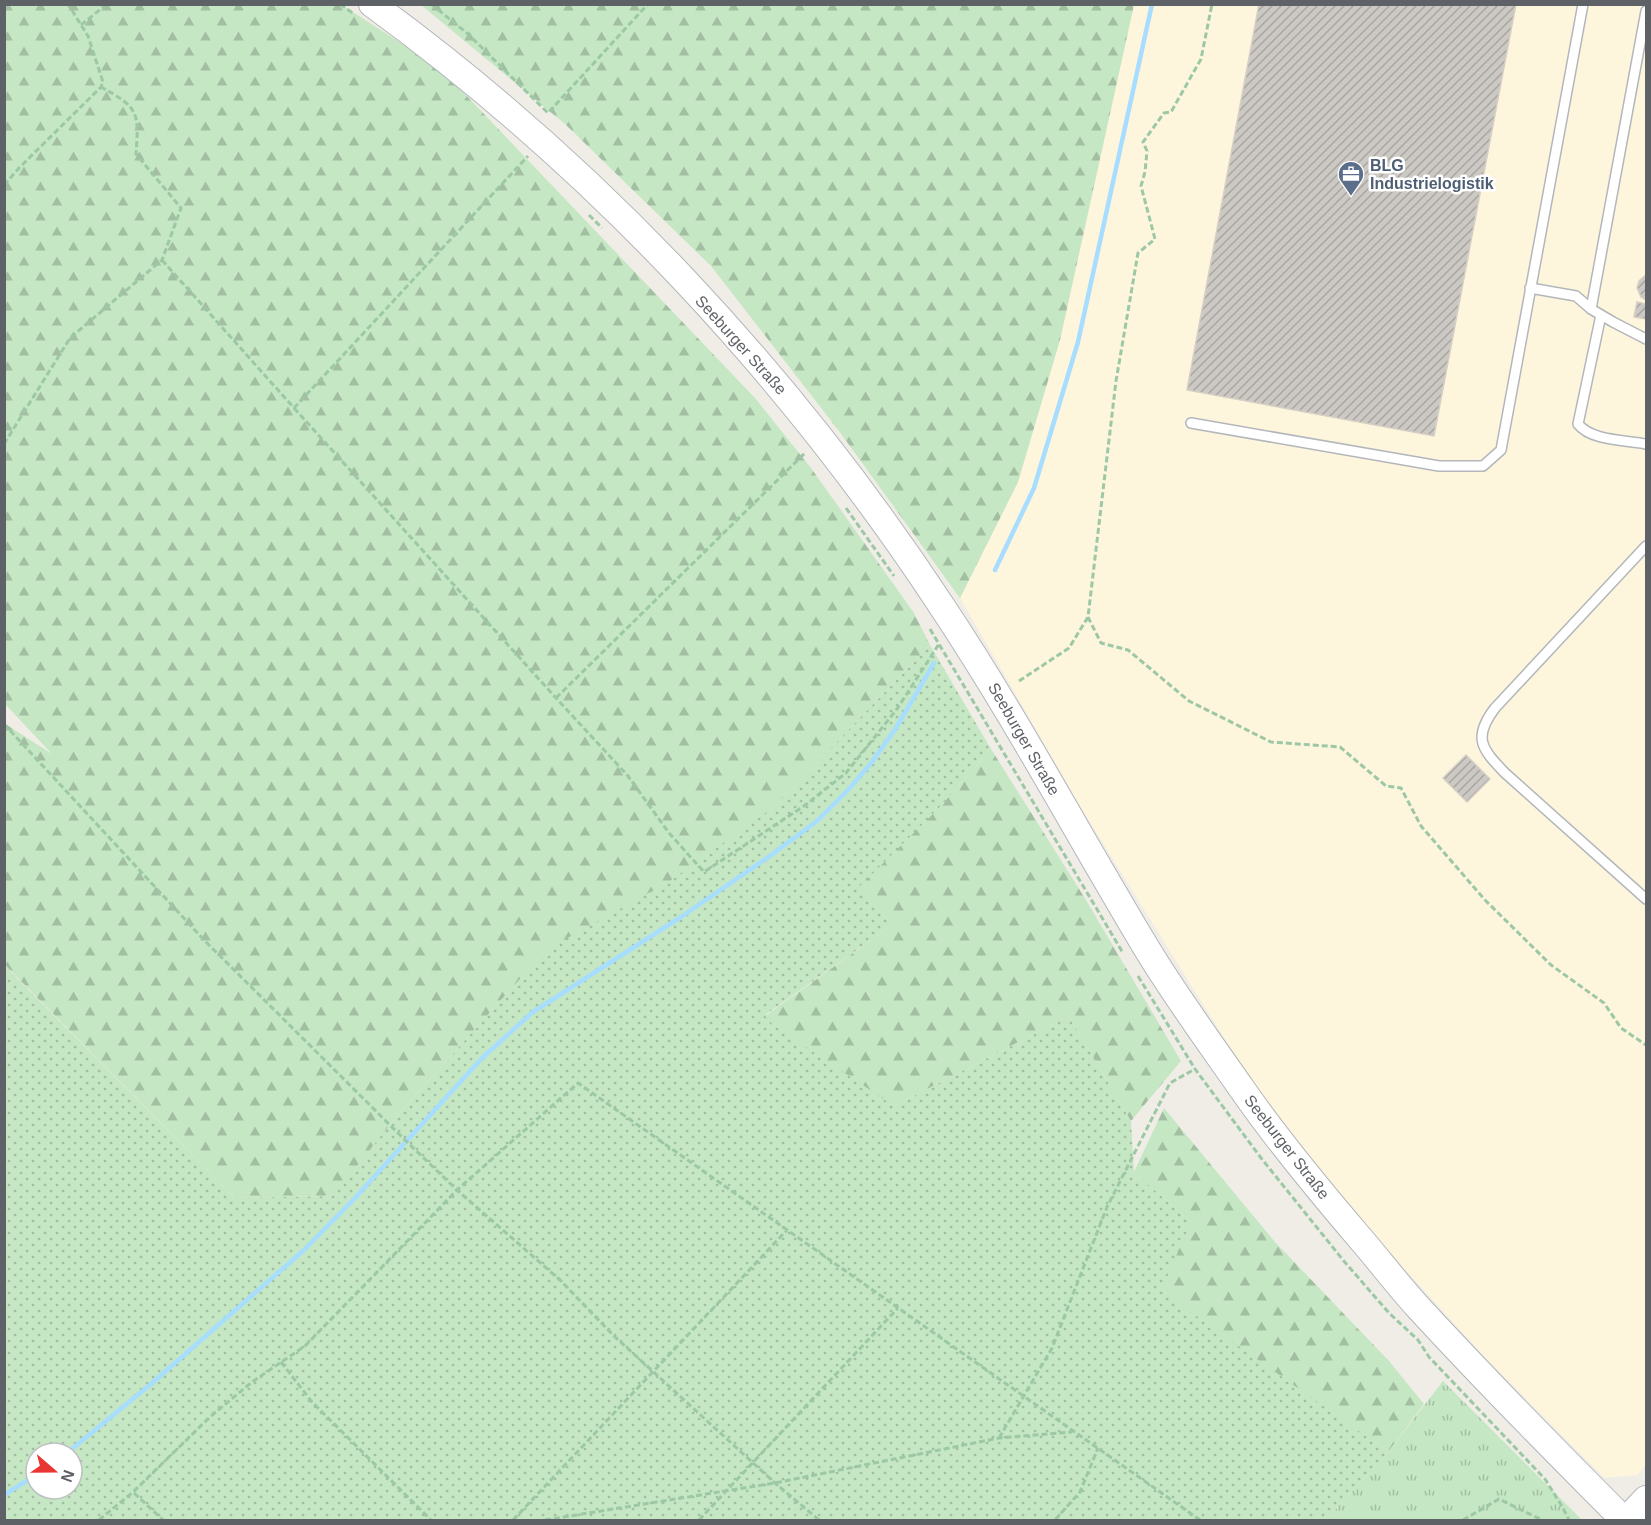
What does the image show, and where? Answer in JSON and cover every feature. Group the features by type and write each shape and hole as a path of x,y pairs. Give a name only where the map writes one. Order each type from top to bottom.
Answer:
{"main road":[{"name":"Seeburger Straße","path":"365,11 413,34 554,152 638,232 723,322 802,412 876,511 942,606 988,678 1150,954 1245,1094 1304,1172 1413,1302 1522,1418 1625,1521"},
{"path":"1625,1521 1647,1499"}],"lane":[{"path":"1191,423 1439,466 1483,466 1500,450 1583,4"},
{"path":"1591,309 1647,11"},
{"path":"1530,288 1576,296 1591,309 1647,339"},
{"path":"1601,315 1578,424 1584,431 1601,436 1647,444"},
{"path":"1647,546 1495,708 1484,723 1480,739 1485,752 1505,773 1647,900"}],"path":[{"path":"4,185 101,87 103,78 88,36 68,4"},
{"path":"81,25 107,4"},
{"path":"340,4 365,11"},
{"path":"431,4 468,34 548,112 648,4"},
{"path":"1019,681 1069,648 1088,616 1116,381 1138,253 1155,239 1141,186 1147,151 1143,142 1164,113 1171,112 1201,58 1212,4"},
{"path":"4,444 70,338 162,260 182,208 136,154 138,121 126,101 101,87"},
{"path":"294,408 528,156 536,164"},
{"path":"584,210 608,234"},
{"path":"162,260 628,776 669,833 704,872 804,806 846,773 897,709 939,643"},
{"path":"799,445 812,461"},
{"path":"556,698 805,453"},
{"path":"840,500 895,577"},
{"path":"1088,616 1101,643 1128,650 1189,701 1271,742 1340,747 1386,786 1401,788 1421,826 1485,900 1551,965 1604,1003 1621,1028 1647,1045"},
{"path":"928,625 1124,953"},
{"path":"4,724 206,942 457,1190 561,1280 613,1335 819,1521"},
{"path":"999,1438 1052,1348 1107,1207 1170,1083 1195,1069 1136,973"},
{"path":"99,1521 133,1492 210,1417 252,1382 305,1346 457,1190 578,1083 1200,1521"},
{"path":"513,1521 788,1230"},
{"path":"699,1521 898,1308"},
{"path":"281,1362 312,1402 431,1521"},
{"path":"545,1521 775,1483 999,1438 1074,1432"},
{"path":"1055,1521 1080,1492 1098,1448"},
{"path":"133,1492 163,1521"},
{"path":"1463,1521 1499,1498 1542,1521"}],"shaded area":[{"path":"1134,5 1646,5 1646,1465 1637,1475 1604,1478 1481,1353 1320,1176 1252,1083 1086,816 960,598 1018,482 1060,340"}],"green space":[{"path":"5,5 342,5 441,69 755,398 811,468 914,613 930,645 774,807 670,881 546,950 396,1117 333,1196 235,1198 5,965 4,723 52,754 5,704"},
{"path":"421,5 1134,5 1060,340 1018,482 960,598 839,431 711,266 565,124"},
{"path":"930,645 991,749 938,809 859,888 892,925 765,1015 894,1106 1069,1016 1131,1121 1134,1172 1191,1222 1328,1408 1388,1452 1326,1520 5,1520 4,965 235,1198 332,1196 396,1117 546,950 774,807"},
{"path":"991,749 1086,900 1181,1061 1131,1121 1069,1016 894,1106 773,1025 765,1016 892,925 858,888 938,809"},
{"path":"1164,1108 1275,1242 1389,1361 1424,1404 1388,1452 1161,1291 1191,1222 1134,1172"},
{"path":"1443,1381 1582,1520 1326,1520 1388,1452"}],"building":[{"name":"BLG Industrielogistik","path":"1259,4 1516,4 1434,436 1187,390"},
{"path":"1646,275 1646,300 1641,297 1637,288 1639,281"},
{"path":"1637,302 1646,304 1646,319 1634,317"},
{"path":"1466,755 1490,779 1467,802 1443,778"}],"waterway":[{"path":"995,570 1034,488 1078,342 1152,4"},
{"path":"82,1441 151,1384 304,1250 354,1199 482,1058 533,1012 681,917 817,821 872,762 896,728 934,663"},
{"path":"4,1495 24,1482"}],"place":[{"name":"BLG Industrielogistik","path":"1351,197"}]}
